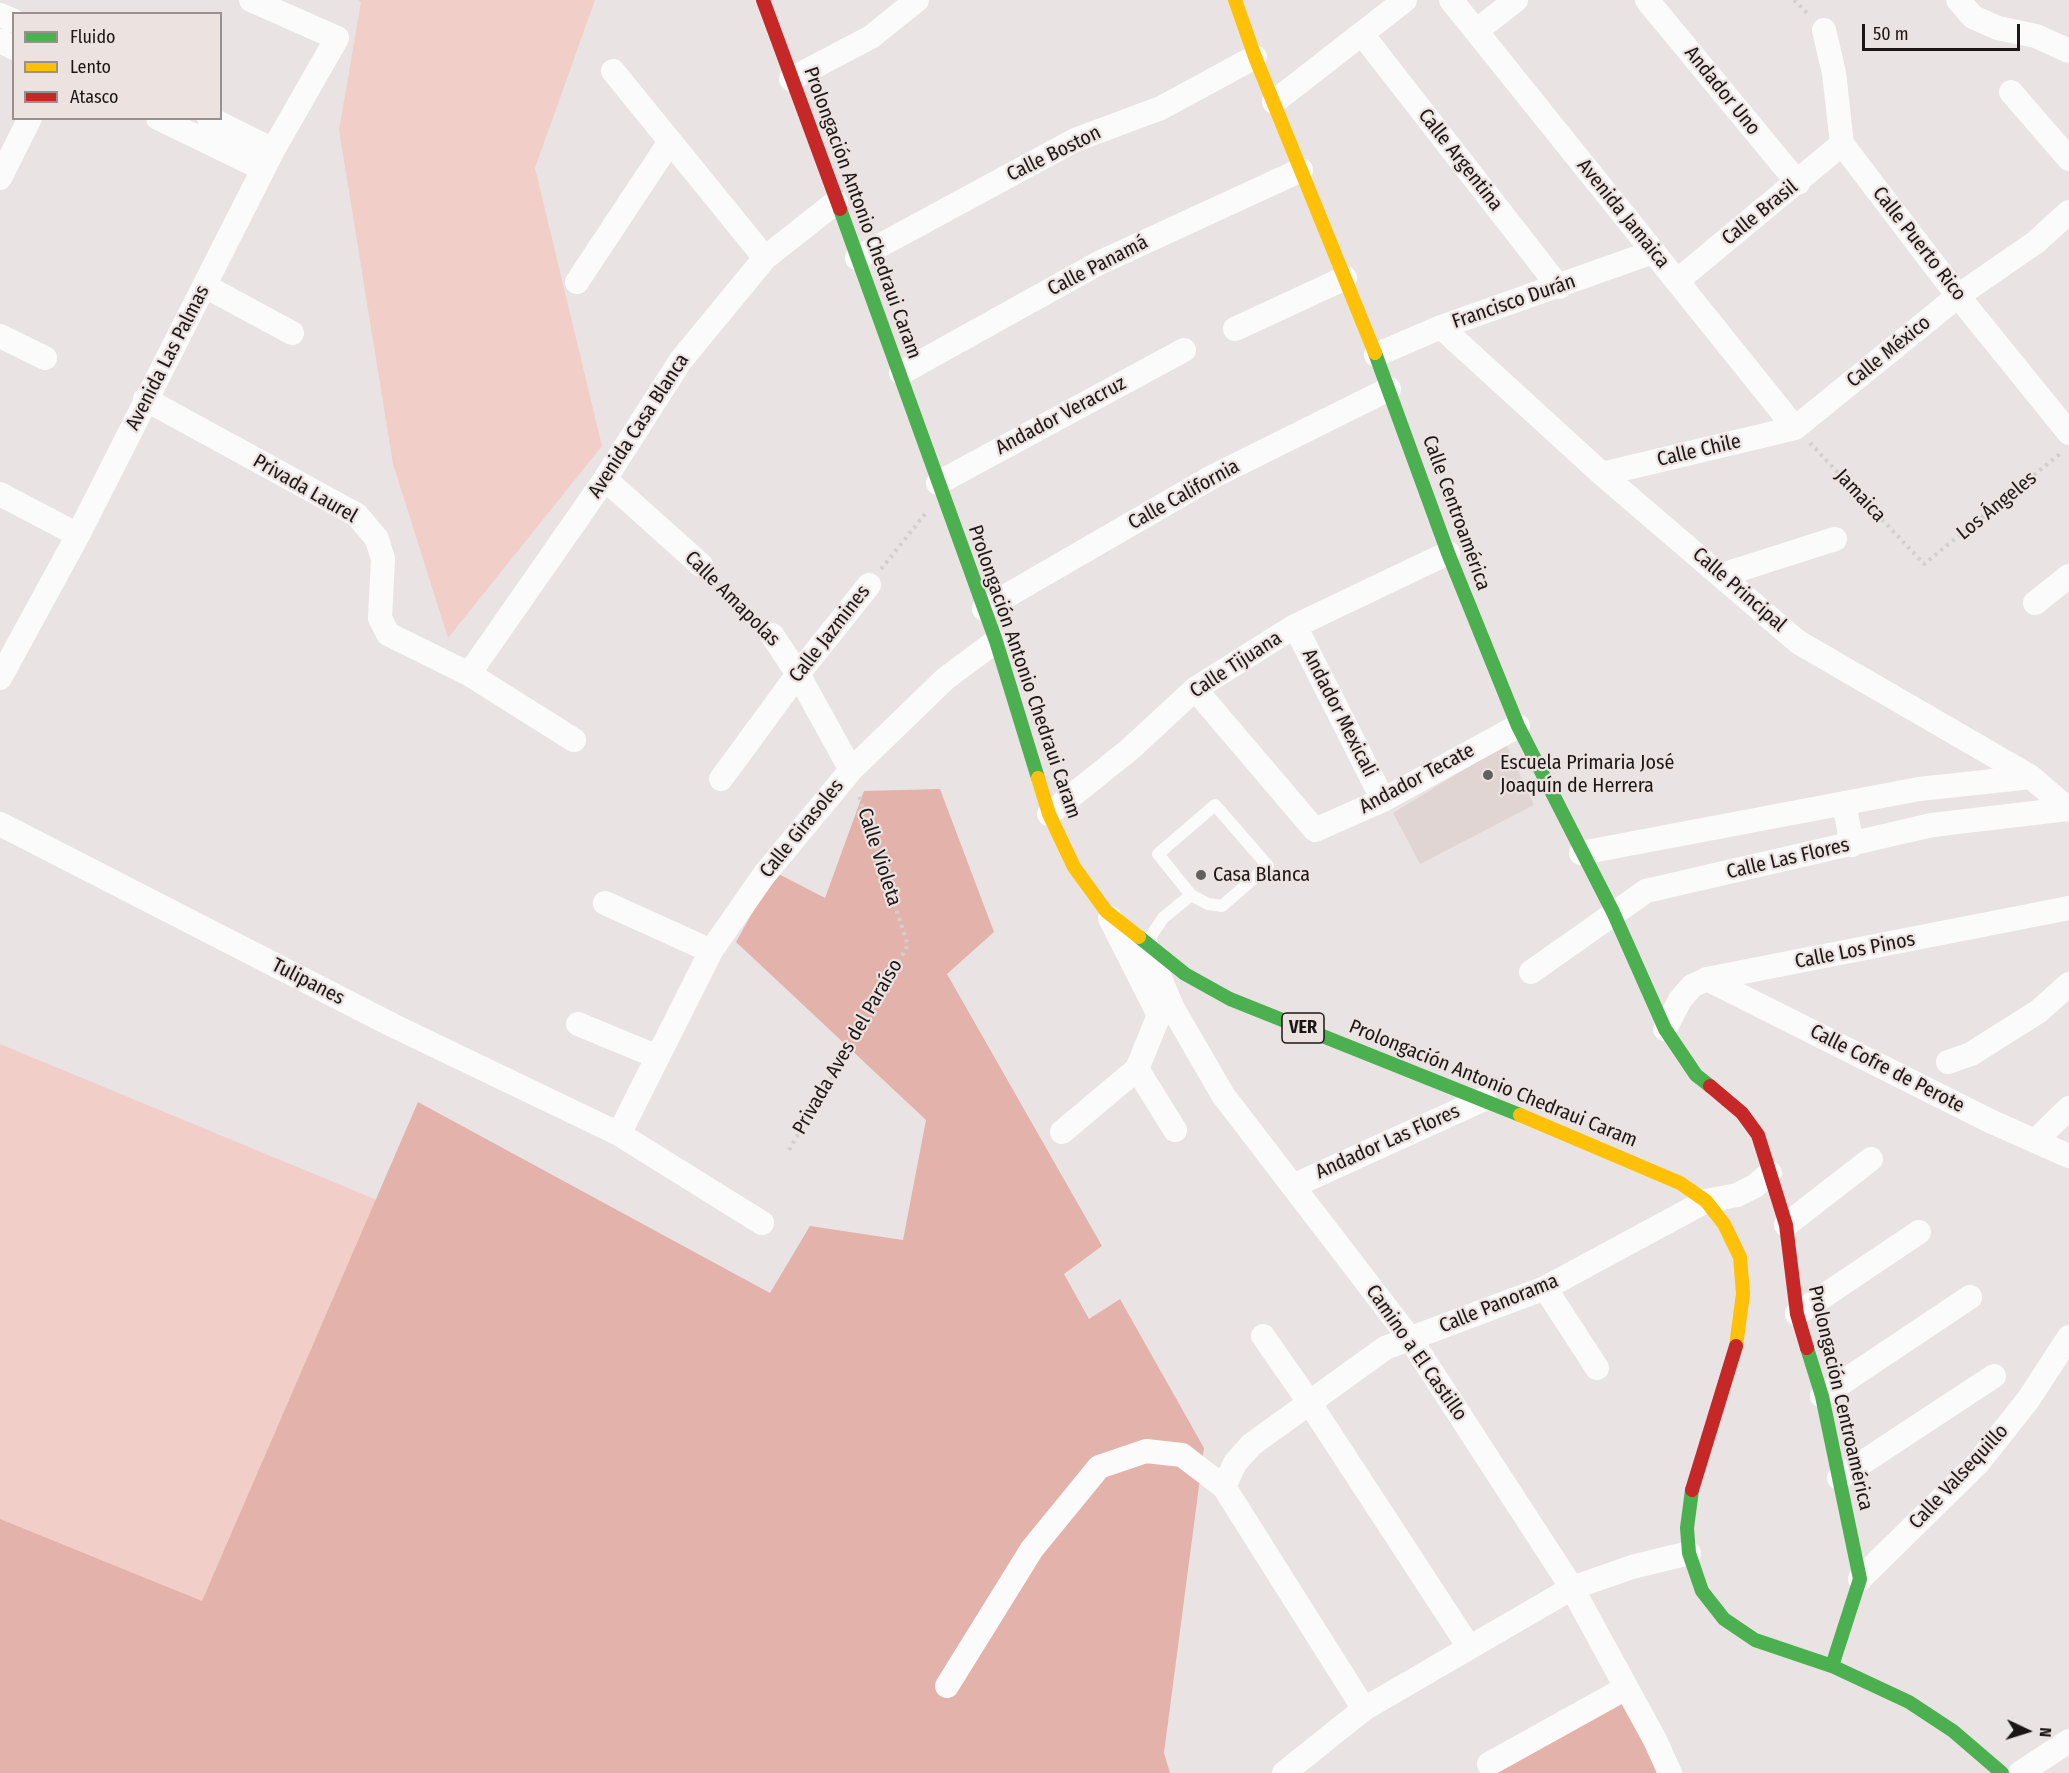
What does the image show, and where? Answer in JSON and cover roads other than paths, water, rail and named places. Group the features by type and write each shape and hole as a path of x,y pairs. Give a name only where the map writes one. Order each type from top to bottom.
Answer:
{"main road":[{"name":"Prolongación Antonio Chedraui Caram","path":"763,0 901,373 996,641 1049,814 1074,867 1106,911 1185,974 1230,999 1484,1099 1680,1183 1706,1201 1724,1224 1740,1257 1743,1293 1736,1344 1690,1496 1687,1528 1689,1553 1702,1592 1724,1619 1755,1640 1832,1666 1909,1702 1953,1731 2002,1773"},
{"name":"Calle Centroamérica","path":"1235,0 1255,57 1376,355 1448,553 1518,726 1613,912 1665,1029"},
{"name":"Prolongación Centroamérica","path":"1665,1029 1696,1075 1742,1113 1758,1135 1786,1225 1797,1314 1822,1396 1860,1579 1832,1666"}],"street":[{"name":"Avenida Las Palmas","path":"1,672 78,535 268,160 337,38 251,0"},
{"path":"791,79 871,37 917,0"},
{"path":"1274,102 1405,0"},
{"name":"Avenida Jamaica","path":"1451,0 1795,428"},
{"path":"1476,31 1516,0"},
{"name":"Andador Uno","path":"1647,0 1798,183"},
{"path":"1958,0 1973,17 1998,28 2036,36 2069,51"},
{"path":"1824,30 1834,73 1842,144"},
{"name":"Calle Argentina","path":"1362,34 1559,287"},
{"name":"Calle Boston","path":"857,258 1075,140 1161,108 1255,57"},
{"path":"613,71 669,143 765,258"},
{"path":"2011,92 2069,159"},
{"path":"0,178 29,120"},
{"path":"163,120 268,160"},
{"path":"212,120 268,160"},
{"path":"577,282 669,143"},
{"name":"Calle Brasil","path":"1677,281 1798,183 1842,144"},
{"name":"Calle Puerto Rico","path":"1842,144 1958,296 2069,433"},
{"name":"Calle Panamá","path":"901,373 1099,264 1301,170"},
{"name":"Avenida Casa Blanca","path":"470,674 605,479 681,360 765,258 836,201"},
{"name":"Calle México","path":"1795,428 1958,296 2036,242 2069,212"},
{"name":"Francisco Durán","path":"1376,355 1442,327 1653,252"},
{"path":"1234,328 1345,278"},
{"path":"205,286 292,333"},
{"name":"Calle Principal","path":"1442,327 1602,474 1798,642 2031,777 2069,810"},
{"path":"0,336 45,358"},
{"name":"Andador Veracruz","path":"940,488 1184,350"},
{"name":"Calle California","path":"984,609 1212,477 1389,389"},
{"name":"Privada Laurel","path":"145,399 357,515 378,538 383,559 380,618 388,634 470,674 574,740"},
{"name":"Calle Chile","path":"1602,474 1795,428"},
{"name":"Calle Amapolas","path":"605,479 701,565"},
{"path":"0,494 78,535"},
{"path":"1722,575 1835,539"},
{"name":"Calle Tijuana","path":"1049,814 1129,750 1195,690 1295,626 1448,553"},
{"path":"2035,603 2069,576"},
{"name":"Calle Jazmines","path":"721,779 798,674 869,585"},
{"name":"Andador Mexicali","path":"1295,626 1383,800"},
{"name":"Calle Amapolas","path":"772,635 798,674 851,770"},
{"name":"Calle Girasoles","path":"619,1134 711,951 764,875 851,770 945,679 996,641"},
{"name":"Andador Tecate","path":"1195,690 1315,830 1383,800 1518,726"},
{"path":"1581,853 1919,789 2031,777"},
{"path":"1844,803 1852,845"},
{"name":"Calle Las Flores","path":"1531,972 1613,912 1646,891 1932,825 2069,810"},
{"name":"Tulipanes","path":"0,824 392,1025 619,1134 762,1223"},
{"path":"605,903 711,951"},
{"name":"Calle Los Pinos","path":"1665,1029 1680,1000 1692,987 1707,979 2069,908"},
{"name":"Camino a El Castillo","path":"1106,911 1166,1011 1223,1095 1411,1340 1572,1588 1670,1773"},
{"name":"Camino a El Castillo","path":"1146,944 1166,1011"},
{"name":"Calle Cofre de Perote","path":"1707,979 1990,1121 2069,1156"},
{"path":"1948,1062 1971,1054 2039,1011 2069,984"},
{"path":"1062,1132 1137,1070 1166,1011"},
{"path":"578,1024 657,1057"},
{"path":"1137,1070 1175,1130"},
{"name":"Andador Las Flores","path":"1293,1185 1484,1099"},
{"path":"2035,1141 2069,1108"},
{"path":"1786,1225 1871,1159"},
{"name":"Calle Panorama","path":"1224,1487 1235,1463 1251,1445 1385,1348 1545,1288 1706,1201 1737,1195 1755,1186 1770,1173"},
{"path":"1797,1314 1919,1232"},
{"path":"1545,1288 1597,1368"},
{"path":"1822,1396 1970,1297"},
{"path":"1263,1336 1470,1647"},
{"name":"Calle Valsequillo","path":"1860,1579 1978,1463 2028,1400 2069,1337"},
{"path":"1839,1478 1994,1376"},
{"path":"947,1686 1032,1549 1099,1467 1146,1451 1182,1455 1224,1487 1364,1709"},
{"path":"1284,1773 1364,1709 1572,1588 1632,1567 1689,1553"},
{"path":"1489,1764 1626,1688"},
{"path":"2020,1773 2069,1741"}],"lane":[{"path":"1215,805 1268,866 1222,906 1208,904 1191,895 1158,854 1215,805"},
{"path":"1146,944 1163,918 1191,895"}],"place":[{"name":"Escuela Primaria José Joaquín de Herrera","path":"1488,775"},
{"name":"Casa Blanca","path":"1201,875"}]}
